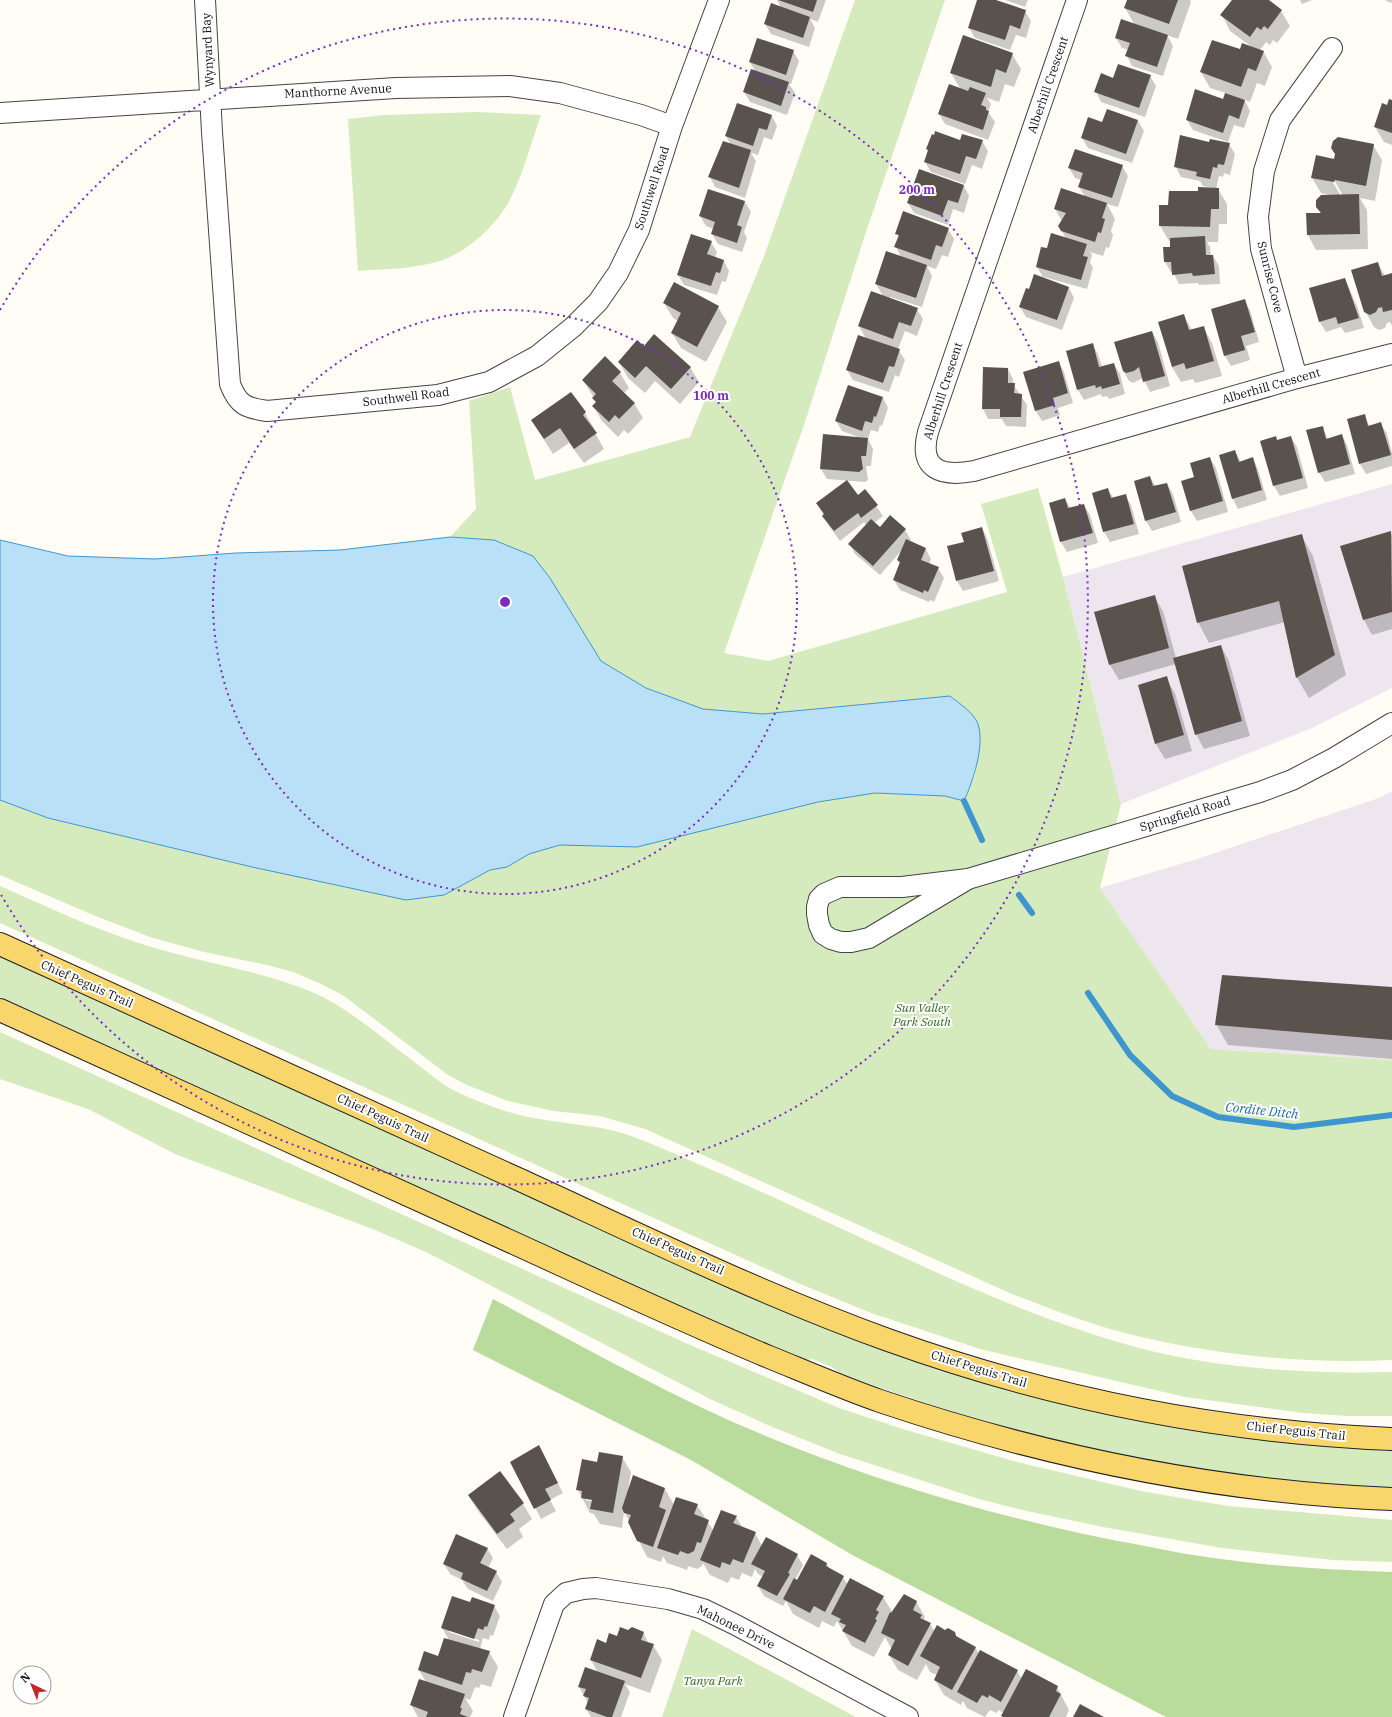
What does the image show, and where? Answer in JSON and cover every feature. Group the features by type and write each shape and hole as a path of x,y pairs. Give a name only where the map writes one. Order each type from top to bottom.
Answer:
{"main road":[{"name":"Chief Peguis Trail","path":"0,944 689,1257 815,1312 892,1341 996,1375 1131,1407 1258,1428 1313,1434 1392,1439"},
{"path":"0,1010 727,1340 877,1400 1027,1445 1106,1464 1212,1483 1306,1494 1392,1499"}],"street":[{"name":"Wynyard Bay","path":"205,0 210,99"},
{"name":"Southwell Road","path":"210,99 230,384 235,398 250,408 267,411 438,395 489,382 537,356 573,327 598,302 618,273 639,230 672,126 719,0"},
{"name":"Alberhill Crescent","path":"1077,0 928,432 925,445 926,456 932,465 942,472 958,474 974,471 1297,378 1392,354"},
{"name":"Sunrise Cove","path":"1297,378 1261,250 1258,216 1264,170 1280,120 1332,48"},
{"name":"Manthorne Avenue","path":"0,113 396,88 510,86 560,93 642,115 672,126"},
{"name":"Springfield Road","path":"968,879 869,938 851,942 831,940 823,934 819,925 816,907 819,899 824,894 840,886 902,886 968,879 1260,792 1292,780 1328,762 1392,723"},
{"name":"Mahonee Drive","path":"514,1717 554,1604 566,1593 583,1588 596,1588 668,1599 703,1609 908,1717"}],"shaded area":[{"path":"1392,484 1392,688 1312,728 1121,804 1063,577"},
{"path":"1392,791 1392,1060 1211,1049 1100,888 1197,859 1379,798"}],"green space":[{"name":"Sun Valley Park South","path":"855,0 945,0 863,241 804,425 724,653 768,661 1007,592 981,504 1038,488 1063,577 1121,804 1100,888 1211,1049 1392,1060 1392,1360 1323,1361 1289,1359 1188,1347 1121,1332 1053,1310 1012,1294 645,1129 600,1116 554,1111 508,1101 467,1085 448,1075 344,996 293,972 204,952 150,937 93,915 0,875 0,800 48,818 252,867 444,895 490,870 507,867 529,854 560,845 637,847 818,802 875,793 945,796 964,801 975,775 979,742 914,699 763,714 703,709 644,687 601,661 550,578 494,540 450,537 476,509 469,401 510,387 535,480 690,437 764,256"},
{"path":"477,112 541,115 514,191 503,211 490,227 474,242 447,258 437,262 417,266 358,271 348,119 385,115"},
{"path":"0,886 121,937 161,950 269,977 312,992 340,1007 439,1081 464,1095 498,1109 522,1116 613,1130 623,1133 741,1182 954,1280 1015,1306 1076,1329 1139,1348 1201,1361 1265,1369 1297,1371 1392,1372 1392,1416 1348,1416 1304,1413 1185,1397 980,1349 871,1313 798,1283 0,923"},
{"path":"0,956 799,1317 890,1353 950,1373 1012,1391 1074,1407 1138,1420 1201,1432 1265,1440 1329,1447 1392,1451 1392,1488 1302,1482 1246,1475 1145,1460 1089,1448 1020,1431 954,1412 872,1385 838,1372 832,1367 812,1359 806,1360 695,1312 0,997"},
{"path":"0,1032 688,1344 839,1408 906,1430 1021,1463 1141,1491 1228,1506 1392,1520 1392,1562 1333,1560 1222,1548 1103,1527 1022,1510 979,1499 840,1454 770,1426 710,1399 428,1253 375,1230 175,1154 88,1109 0,1079"},
{"path":"493,1299 641,1378 716,1414 793,1447 872,1476 913,1489 1035,1523 1182,1553 1242,1562 1285,1566 1392,1572 1392,1717 1166,1717 854,1556 691,1460 473,1350"},
{"name":"Tanya Park","path":"692,1629 856,1717 662,1717"}],"water":[{"path":"450,537 494,540 533,556 550,578 601,661 646,688 703,709 763,714 950,696 966,708 973,716 978,724 980,733 977,763 964,801 945,796 875,793 818,802 637,847 560,845 529,854 507,867 490,870 444,895 406,900 252,867 48,818 0,800 0,540 68,556 155,559 236,553 340,550"}],"building":[{"path":"778,0 817,0 813,12"},
{"path":"977,0 996,0 1026,10 1020,29 1010,25 1005,40 968,28"},
{"path":"1127,0 1178,0 1169,24 1124,8"},
{"path":"1232,0 1269,0 1282,10 1268,29 1264,26 1261,30 1257,27 1250,37 1220,15"},
{"path":"771,3 810,17 803,38 764,24"},
{"path":"1121,19 1168,35 1157,67 1125,56 1130,43 1115,38"},
{"path":"963,35 1013,53 1006,73 996,69 991,87 950,73"},
{"path":"757,38 794,50 786,75 749,62"},
{"path":"1212,40 1240,49 1242,43 1264,51 1256,71 1248,68 1241,87 1200,72"},
{"path":"1118,64 1151,75 1139,108 1094,92 1101,73 1113,78"},
{"path":"751,69 789,82 781,106 743,92"},
{"path":"949,84 968,91 970,87 986,93 981,105 986,107 986,110 989,111 983,130 938,114"},
{"path":"1195,89 1223,99 1225,93 1245,100 1239,119 1229,115 1223,133 1186,120"},
{"path":"1389,99 1392,100 1392,133 1374,127 1382,103 1387,105"},
{"path":"737,103 772,115 767,130 759,128 753,146 725,136"},
{"path":"1107,109 1138,120 1126,154 1081,138 1088,117 1102,122"},
{"path":"935,131 960,140 962,134 983,140 976,159 966,156 960,174 924,162 928,150 926,149 932,134 934,135"},
{"path":"1180,135 1209,142 1210,139 1230,143 1224,165 1218,164 1217,168 1213,167 1210,179 1196,176 1197,172 1174,167"},
{"path":"1338,137 1374,144 1366,186 1335,180 1334,182 1311,178 1316,155 1334,159 1335,154 1331,148 1333,141"},
{"path":"723,141 751,150 739,188 708,177"},
{"path":"1075,149 1123,165 1112,198 1078,187 1083,173 1068,168"},
{"path":"919,169 964,185 958,203 948,200 942,216 907,203"},
{"path":"1198,187 1219,188 1219,209 1211,209 1210,227 1159,226 1159,205 1168,205 1169,191 1198,191"},
{"path":"1061,188 1107,203 1102,218 1105,219 1101,233 1098,232 1095,242 1061,231 1058,226 1066,213 1054,209"},
{"path":"708,189 745,201 737,225 742,227 737,243 711,234 715,222 699,216"},
{"path":"1359,194 1360,234 1307,235 1306,213 1321,213 1316,207 1316,200 1321,195"},
{"path":"903,211 949,228 942,247 936,245 931,260 894,247 899,235 895,234"},
{"path":"1051,233 1087,244 1083,256 1088,257 1081,280 1036,267 1041,247 1047,248"},
{"path":"691,234 712,241 707,254 724,260 720,273 716,272 711,286 677,275"},
{"path":"1205,236 1206,255 1213,255 1215,274 1193,276 1192,273 1172,275 1171,262 1164,262 1163,247 1170,247 1170,238"},
{"path":"886,251 927,265 916,298 875,284"},
{"path":"1378,262 1382,276 1392,273 1392,310 1383,312 1382,307 1378,308 1376,312 1370,315 1364,312 1351,270"},
{"path":"1034,274 1069,287 1057,320 1019,307 1026,288 1029,289"},
{"path":"1345,278 1359,318 1338,324 1336,317 1319,322 1309,288"},
{"path":"674,282 719,306 697,347 671,333 681,313 663,303"},
{"path":"871,291 918,308 911,326 899,322 893,339 858,326"},
{"path":"1245,299 1255,332 1241,336 1245,350 1224,356 1211,309"},
{"path":"1184,314 1189,330 1204,326 1214,361 1186,369 1184,363 1172,367 1158,322"},
{"path":"1152,331 1165,376 1143,382 1139,367 1134,371 1126,373 1123,371 1114,342"},
{"path":"654,334 691,367 671,389 646,366 635,378 618,362 637,340 644,346"},
{"path":"858,335 900,349 894,367 889,366 883,383 846,370"},
{"path":"1093,343 1099,367 1114,363 1120,384 1102,389 1101,386 1096,388 1095,385 1077,390 1066,351"},
{"path":"605,356 621,372 612,381 635,403 619,419 615,415 609,422 592,406 596,402 592,398 596,394 582,380"},
{"path":"1059,361 1068,393 1053,398 1055,405 1035,411 1023,372"},
{"path":"983,367 1008,368 1008,383 1015,383 1014,393 1022,394 1021,417 1000,417 1000,409 982,409"},
{"path":"848,385 883,397 876,417 874,416 872,423 865,421 862,431 835,421"},
{"path":"571,392 586,412 583,415 597,433 574,449 560,428 544,439 531,420"},
{"path":"1365,414 1368,426 1381,422 1391,455 1359,464 1347,419"},
{"path":"1323,426 1326,439 1342,434 1350,464 1318,473 1306,430"},
{"path":"823,434 868,438 866,456 861,456 863,469 859,472 820,469"},
{"path":"1276,436 1277,440 1291,436 1303,478 1273,486 1260,441"},
{"path":"1235,450 1239,462 1253,457 1262,490 1232,499 1219,455"},
{"path":"1210,457 1223,501 1190,511 1181,481 1194,477 1190,463"},
{"path":"1150,476 1153,486 1167,483 1176,512 1145,521 1134,481"},
{"path":"847,480 858,495 865,489 878,505 861,518 858,513 834,531 822,516 824,514 816,503"},
{"path":"1108,488 1111,498 1126,494 1134,524 1103,532 1092,493"},
{"path":"1065,498 1068,508 1084,504 1093,533 1060,542 1049,503"},
{"path":"890,515 906,529 873,566 848,544 871,519 880,527"},
{"path":"982,527 994,571 956,581 947,546 964,542 961,533"},
{"path":"1391,531 1392,612 1363,620 1340,546"},
{"path":"1302,534 1335,655 1296,678 1279,601 1197,623 1182,566"},
{"path":"906,539 926,548 921,560 939,567 928,592 924,590 923,593 893,580 900,562 897,560"},
{"path":"1155,595 1169,648 1109,665 1094,612"},
{"path":"1221,645 1242,721 1195,735 1173,658"},
{"path":"1167,676 1184,735 1155,744 1138,685"},
{"path":"1222,975 1392,987 1392,1040 1215,1025"},
{"path":"539,1445 558,1483 545,1489 551,1500 534,1509 510,1462"},
{"path":"599,1452 623,1456 613,1513 590,1509 592,1500 581,1498 582,1491 576,1490 582,1459 597,1462"},
{"path":"500,1471 524,1503 510,1514 515,1521 497,1534 468,1495"},
{"path":"633,1475 665,1488 659,1507 666,1510 653,1547 637,1541 628,1522 631,1515 624,1513 622,1508"},
{"path":"676,1497 698,1504 694,1514 709,1520 701,1543 697,1542 694,1551 688,1554 680,1551 678,1555 657,1548"},
{"path":"721,1510 737,1516 733,1523 756,1532 743,1563 733,1559 730,1565 722,1562 720,1568 700,1560"},
{"path":"456,1534 488,1548 480,1563 497,1571 487,1591 461,1579 463,1573 443,1564"},
{"path":"766,1537 798,1554 788,1573 790,1574 777,1596 757,1586 765,1571 751,1564"},
{"path":"811,1554 827,1563 826,1566 844,1576 825,1612 814,1606 810,1613 783,1599 794,1578 797,1580"},
{"path":"850,1578 884,1596 876,1610 879,1612 875,1619 877,1620 865,1643 842,1631 846,1625 839,1622 841,1619 831,1614"},
{"path":"904,1594 917,1601 913,1610 922,1615 920,1618 931,1623 908,1666 888,1655 895,1640 881,1633 890,1612 891,1613"},
{"path":"452,1596 470,1602 472,1597 495,1605 487,1627 485,1626 483,1630 478,1628 474,1639 441,1628"},
{"path":"937,1625 945,1630 948,1628 955,1632 956,1636 976,1647 952,1690 934,1680 940,1667 920,1656"},
{"path":"620,1627 628,1630 632,1627 644,1632 641,1640 654,1644 641,1678 590,1660 597,1639 606,1643 609,1633 617,1636"},
{"path":"444,1638 490,1651 482,1672 472,1669 471,1673 466,1672 462,1685 418,1670 424,1651 438,1656"},
{"path":"980,1650 1018,1670 1001,1702 989,1695 988,1698 982,1695 977,1703 957,1692"},
{"path":"585,1667 625,1681 612,1717 607,1717 585,1709 589,1698 583,1696 586,1689 578,1687"},
{"path":"1026,1669 1058,1686 1056,1691 1061,1694 1049,1717 1001,1716"},
{"path":"419,1679 465,1694 460,1708 462,1708 460,1714 468,1717 426,1717 428,1712 410,1705"},
{"path":"1080,1704 1104,1717 1073,1717"}],"waterway":[{"name":"Cordite Ditch","path":"964,801 982,840"},
{"name":"Cordite Ditch","path":"1019,895 1032,913"},
{"name":"Cordite Ditch","path":"1088,993 1130,1055 1172,1096 1218,1117 1294,1127 1392,1115"}]}
